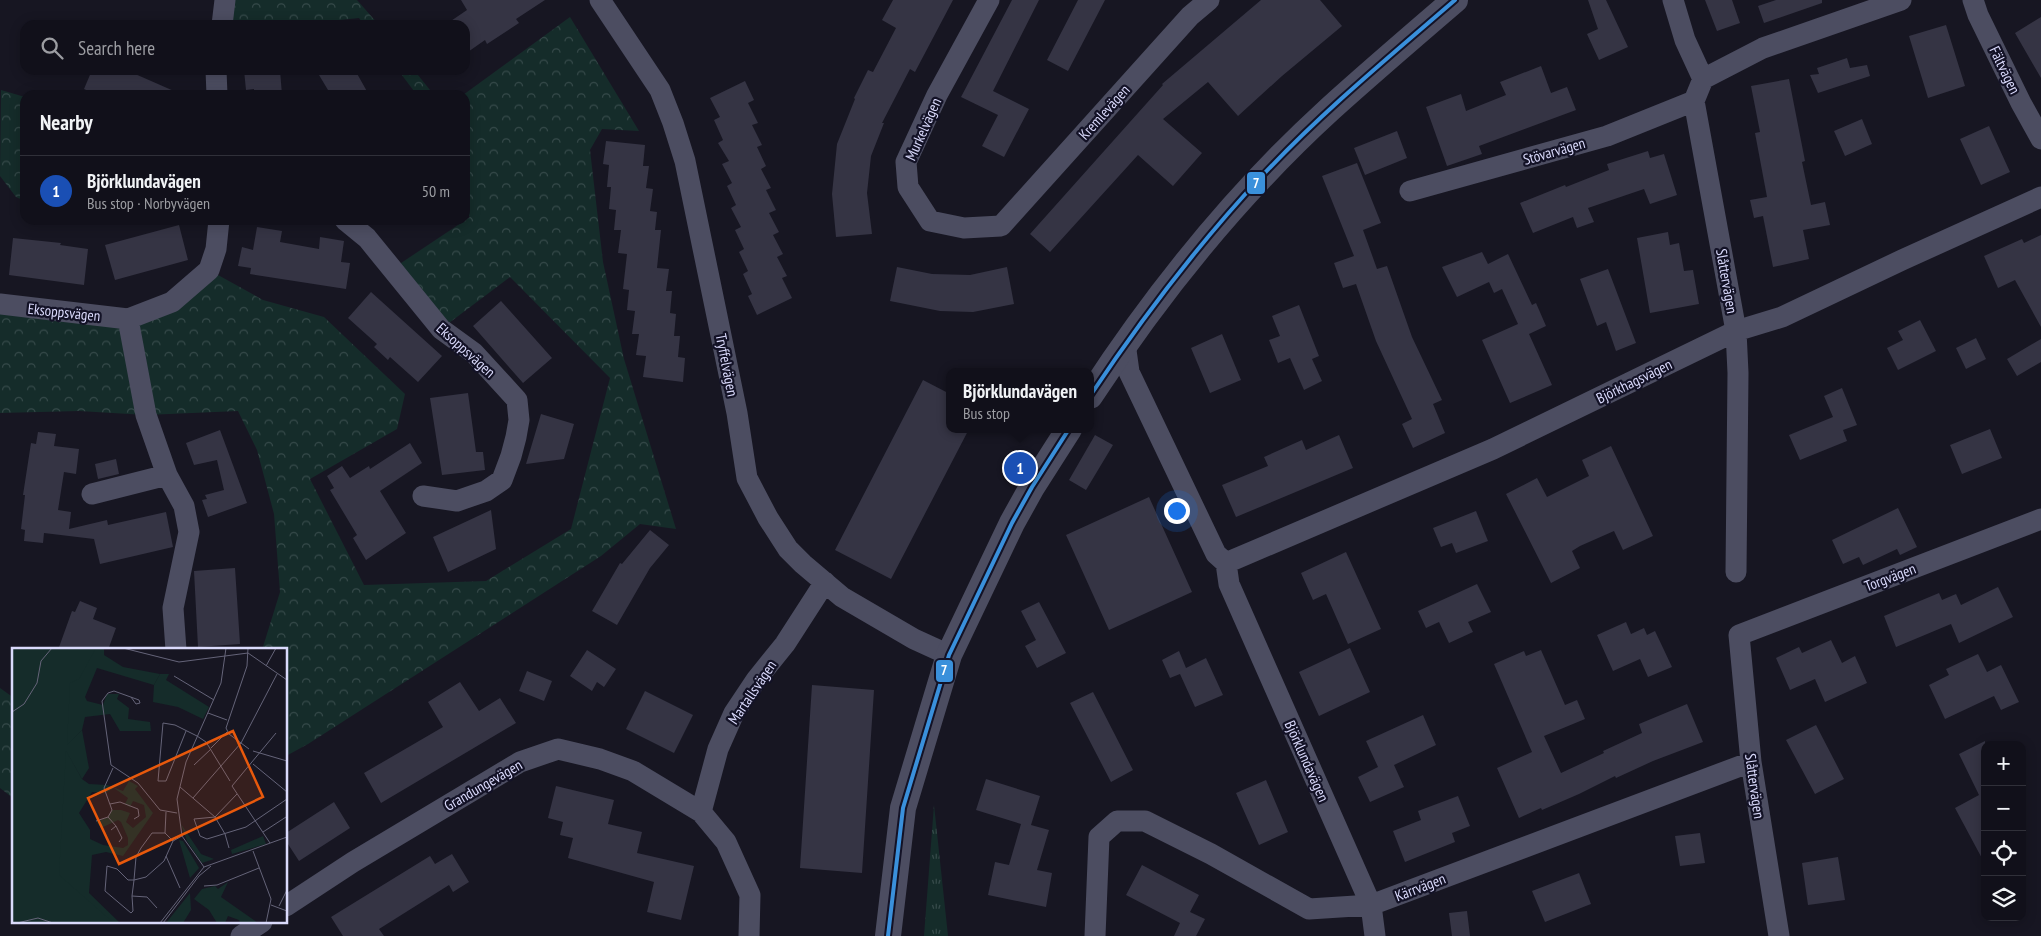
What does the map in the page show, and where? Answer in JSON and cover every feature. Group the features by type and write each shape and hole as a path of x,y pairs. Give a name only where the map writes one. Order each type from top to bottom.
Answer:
{"street":[{"path":"223,20 225,0"},
{"name":"Tryffelvägen","path":"600,0 660,90 673,123 685,161 737,412 747,478 768,518 788,549 842,597 914,638 949,655"},
{"name":"Murkelvägen","path":"989,0 937,95 906,162 908,187 930,221 964,228 1001,226"},
{"name":"Kremlevägen","path":"1001,226 1190,16 1209,0"},
{"path":"1094,390 1125,342 1196,251 1259,179 1329,110 1455,0"},
{"path":"1673,0 1685,40 1703,79"},
{"path":"1694,101 1703,79 1763,48 1901,0"},
{"name":"Fältvägen","path":"1973,0 1978,15 2021,103 2041,139"},
{"path":"216,75 217,90"},
{"name":"Stövarvägen","path":"1410,191 1607,136 1694,101"},
{"name":"Slåttervägen","path":"1694,101 1736,331 1738,373 1736,572"},
{"name":"Björkhagsvägen","path":"1226,563 1493,449 1736,331 1782,317 2041,197"},
{"name":"Eksoppsvägen","path":"0,304 128,319 172,302 209,270 216,249 218,225"},
{"name":"Eksoppsvägen","path":"351,225 367,238 441,328 474,353 517,400 518,420 516,437 502,480 486,490 457,501 423,496"},
{"path":"128,319 146,414 167,475 184,506 189,532 173,608 176,648"},
{"name":"Björklundavägen","path":"1125,342 1129,372 1216,554 1226,563 1229,584 1372,905 1375,936"},
{"path":"888,936 903,808 949,655 1012,523 1032,487 1066,433"},
{"path":"92,494 167,475"},
{"name":"Torgvägen","path":"1739,636 2041,519"},
{"name":"Martallsvägen","path":"702,812 718,749 734,713 756,680 785,644 825,582"},
{"name":"Slåttervägen","path":"1739,636 1751,762 1779,936"},
{"name":"Grandungevägen","path":"288,905 353,862 520,762 558,749 600,759 633,770 702,812 726,842 750,895 749,936"},
{"name":"Kärrvägen","path":"1095,936 1099,837 1117,821 1144,821 1211,854 1309,909 1372,905 1751,762"},
{"path":"241,936 259,924"}],"green space":[{"path":"221,0 357,0 375,20 360,20 359,18 340,20 222,20"},
{"path":"570,17 639,131 602,129 590,150 603,262 624,359 676,529 640,524 601,556 308,744 288,755 288,648 263,648 280,592 274,514 257,450 238,411 146,415 79,411 0,413 0,304 128,319 209,270 263,300 324,317 405,394 397,429 310,479 364,585 486,581 571,529 610,378 510,277 441,329 392,269 458,225 470,225 470,90"},
{"path":"402,75 418,75 430,90 413,90"},
{"path":"1,90 20,96 20,199 16,197 0,176"},
{"path":"0,688 12,697 12,797 0,788"},
{"path":"934,805 948,936 924,936"}],"building":[{"path":"461,0 545,0 516,19 519,23 487,44 485,40 470,50 470,20 452,20 467,10"},
{"path":"893,0 953,0 915,72 910,69 882,123 884,123 871,156 867,193 872,234 836,237 832,194 837,144 854,98 868,70 873,72 896,28 882,20"},
{"path":"1012,0 1039,0 993,91 1029,109 1004,157 982,146 998,115 961,97"},
{"path":"1078,0 1105,0 1068,71 1047,60"},
{"path":"1261,0 1320,0 1342,26 1238,116 1208,82 1163,119 1202,153 1173,186 1138,155 1050,252 1030,234 1162,84"},
{"path":"1588,0 1606,0 1628,47 1599,60 1587,34 1598,29"},
{"path":"1705,0 1732,0 1740,23 1717,31"},
{"path":"1776,0 1822,0 1822,3 1764,23 1758,6"},
{"path":"2041,17 2041,78 2015,33"},
{"path":"1946,25 1965,86 1928,98 1909,36"},
{"path":"1847,58 1850,68 1867,65 1870,76 1818,93 1810,75 1819,74 1817,68"},
{"path":"1541,66 1551,93 1567,87 1576,110 1479,146 1482,154 1447,166 1426,107 1461,94 1466,111 1506,95 1500,82"},
{"path":"90,75 137,75 172,90 86,90 84,89"},
{"path":"244,75 280,75 282,90 246,90"},
{"path":"319,75 358,75 366,90 328,90"},
{"path":"1789,79 1805,161 1802,162 1811,205 1825,202 1830,225 1803,230 1809,259 1773,267 1763,216 1754,218 1750,200 1767,197 1755,133 1760,132 1751,86"},
{"path":"745,81 754,100 748,103 758,123 752,125 762,145 757,147 766,166 761,169 771,188 766,190 776,210 769,213 779,232 773,235 783,254 777,257 787,276 782,278 792,298 757,315 748,296 752,294 743,274 748,271 739,252 744,249 735,230 741,227 731,208 736,205 727,186 732,183 722,164 729,161 718,143 723,140 714,120 720,117 710,98"},
{"path":"1862,119 1872,144 1845,156 1834,131"},
{"path":"1989,126 2010,172 1981,185 1960,139"},
{"path":"1397,131 1407,158 1365,175 1354,148"},
{"path":"606,141 645,145 643,166 649,166 646,188 653,189 650,211 657,212 655,230 661,230 657,268 669,269 666,291 672,291 670,313 676,314 674,336 680,336 678,357 685,358 683,382 643,377 646,356 636,355 639,334 632,334 635,311 627,310 629,290 623,289 627,254 618,253 621,230 614,230 616,210 609,209 611,187 607,187 609,165 603,164"},
{"path":"1648,151 1650,158 1664,154 1677,195 1650,204 1644,189 1588,208 1594,222 1577,228 1573,217 1533,233 1520,203 1609,170 1607,164"},
{"path":"1357,163 1381,223 1363,230 1377,269 1387,266 1412,337 1442,400 1433,404 1445,433 1413,448 1402,424 1412,419 1376,341 1356,284 1343,288 1334,263 1354,256 1322,176"},
{"path":"179,225 188,260 115,280 105,245"},
{"path":"257,227 282,231 280,242 319,249 320,237 344,241 341,262 350,263 346,289 250,274 251,268 238,266 242,247 253,250"},
{"path":"1668,232 1670,245 1679,243 1684,271 1693,270 1699,304 1650,313 1637,238"},
{"path":"2041,235 2041,327 2015,280 1998,288 1984,256 2022,239 2024,243"},
{"path":"13,238 61,243 60,245 88,249 84,285 9,275"},
{"path":"1482,252 1488,264 1508,254 1532,305 1536,303 1546,326 1529,334 1552,385 1510,403 1482,340 1518,324 1502,289 1494,293 1489,282 1457,297 1442,267"},
{"path":"897,267 932,274 970,275 1007,267 1014,304 973,312 940,311 890,301"},
{"path":"1608,269 1636,343 1616,351 1606,322 1597,326 1580,279"},
{"path":"371,292 442,356 418,382 390,357 388,360 374,347 377,344 348,318"},
{"path":"501,301 552,358 523,383 473,326"},
{"path":"1299,305 1319,356 1312,359 1322,381 1304,390 1290,358 1278,363 1269,340 1280,336 1272,316"},
{"path":"1920,320 1936,351 1898,370 1887,348 1903,340 1898,331"},
{"path":"1222,334 1241,380 1210,393 1191,348"},
{"path":"1976,338 1986,359 1966,369 1956,348"},
{"path":"2041,339 2041,362 2017,376 2007,359"},
{"path":"923,380 946,392 946,433 967,433 891,579 835,550"},
{"path":"1842,388 1857,425 1843,430 1847,441 1800,460 1789,435 1833,417 1824,396"},
{"path":"468,393 476,452 483,452 485,470 442,475 430,398"},
{"path":"541,414 574,424 564,459 526,464"},
{"path":"1990,429 2002,458 1962,474 1950,445"},
{"path":"220,430 247,503 208,517 202,500 207,499 205,495 224,490 217,460 194,465 186,443"},
{"path":"38,432 56,434 54,446 79,449 76,474 64,472 58,510 71,512 69,529 107,520 108,525 166,512 173,547 100,564 94,539 44,533 43,543 24,541 25,530 21,529 25,495 23,495 31,443 36,444"},
{"path":"1095,435 1113,445 1086,490 1069,480"},
{"path":"1339,435 1353,468 1236,517 1222,485 1268,466 1264,457 1302,440 1306,450"},
{"path":"410,443 422,463 380,491 406,533 366,560 353,538 357,535 330,490 334,488 327,476 342,466 350,478 369,466 370,469"},
{"path":"1611,446 1653,536 1623,550 1614,531 1580,546 1572,551 1580,568 1551,583 1506,494 1537,478 1547,497 1589,476 1582,460"},
{"path":"116,459 119,474 98,479 95,464"},
{"path":"1149,497 1192,592 1109,630 1066,535"},
{"path":"1898,508 1917,547 1900,555 1897,549 1863,565 1859,557 1843,564 1832,540"},
{"path":"491,510 496,549 448,572 433,537"},
{"path":"1476,511 1488,541 1456,553 1452,543 1441,547 1433,528"},
{"path":"650,530 669,545 650,568 617,625 592,611 620,563 622,564"},
{"path":"1346,552 1381,629 1348,644 1326,594 1313,600 1301,573"},
{"path":"235,568 240,644 198,647 194,571"},
{"path":"1477,584 1491,612 1468,622 1473,632 1449,643 1439,622 1426,628 1418,611"},
{"path":"1998,587 2013,617 1959,643 1951,624 1896,647 1884,616 1939,593 1942,600 1956,594 1961,605"},
{"path":"80,601 97,608 93,619 116,628 109,648 59,648 72,611 75,612"},
{"path":"1039,602 1066,653 1037,668 1025,646 1036,640 1021,611"},
{"path":"1626,622 1631,634 1644,628 1647,635 1655,631 1672,667 1648,677 1640,659 1613,671 1597,635"},
{"path":"1831,640 1842,663 1855,656 1867,683 1825,702 1815,679 1790,690 1776,658 1799,647 1802,653"},
{"path":"1350,648 1370,692 1319,716 1299,672"},
{"path":"587,650 616,669 604,687 597,682 592,691 570,676"},
{"path":"1541,650 1565,705 1577,700 1585,719 1544,736 1561,773 1642,733 1639,724 1687,704 1703,742 1653,761 1616,778 1615,776 1579,794 1519,818 1497,768 1532,752 1494,664 1524,651 1526,656"},
{"path":"1179,651 1186,668 1206,658 1223,695 1195,707 1180,674 1170,678 1162,660"},
{"path":"1978,654 1987,672 2001,665 2019,702 2001,710 1994,696 1945,719 1929,685 1949,675 1946,669"},
{"path":"527,671 552,681 544,701 519,691"},
{"path":"460,682 479,711 500,698 516,723 381,803 364,773 443,727 428,702"},
{"path":"812,685 874,690 862,873 800,868"},
{"path":"645,691 693,715 674,753 626,729"},
{"path":"1093,692 1133,770 1111,782 1070,703"},
{"path":"1423,715 1436,745 1394,765 1404,787 1370,802 1358,777 1378,767 1366,741"},
{"path":"1816,725 1844,779 1815,794 1786,740"},
{"path":"1981,743 1981,857 1955,808 1979,795 1959,754"},
{"path":"986,779 1040,796 1031,825 1049,830 1037,870 1052,873 1046,907 988,895 995,862 1009,865 1021,824 976,810"},
{"path":"1266,780 1288,832 1259,845 1236,793"},
{"path":"556,786 614,800 608,824 642,832 637,853 694,866 681,920 647,912 654,882 568,858 573,838 560,835 563,822 548,818"},
{"path":"1458,796 1470,826 1452,833 1455,842 1405,862 1393,831 1421,820 1418,811"},
{"path":"334,802 350,828 299,861 288,844 288,832"},
{"path":"1700,833 1705,863 1680,866 1675,836"},
{"path":"452,854 469,882 453,892 449,885 379,929 384,936 343,936 331,917 430,856 435,864"},
{"path":"1838,857 1845,900 1808,905 1802,863"},
{"path":"1142,865 1199,895 1190,912 1205,919 1196,936 1174,936 1180,923 1126,895"},
{"path":"1579,873 1591,904 1545,922 1532,891"},
{"path":"1467,911 1470,936 1452,936 1449,913"}],"transit line":[{"name":"7","path":"1094,390 1130,338 1193,255 1262,176 1332,107 1455,0"},
{"name":"7","path":"888,936 903,808 949,655 1012,523 1032,487 1066,433"}],"place":[{"name":"Björklundavägen","path":"1020,468"}]}
